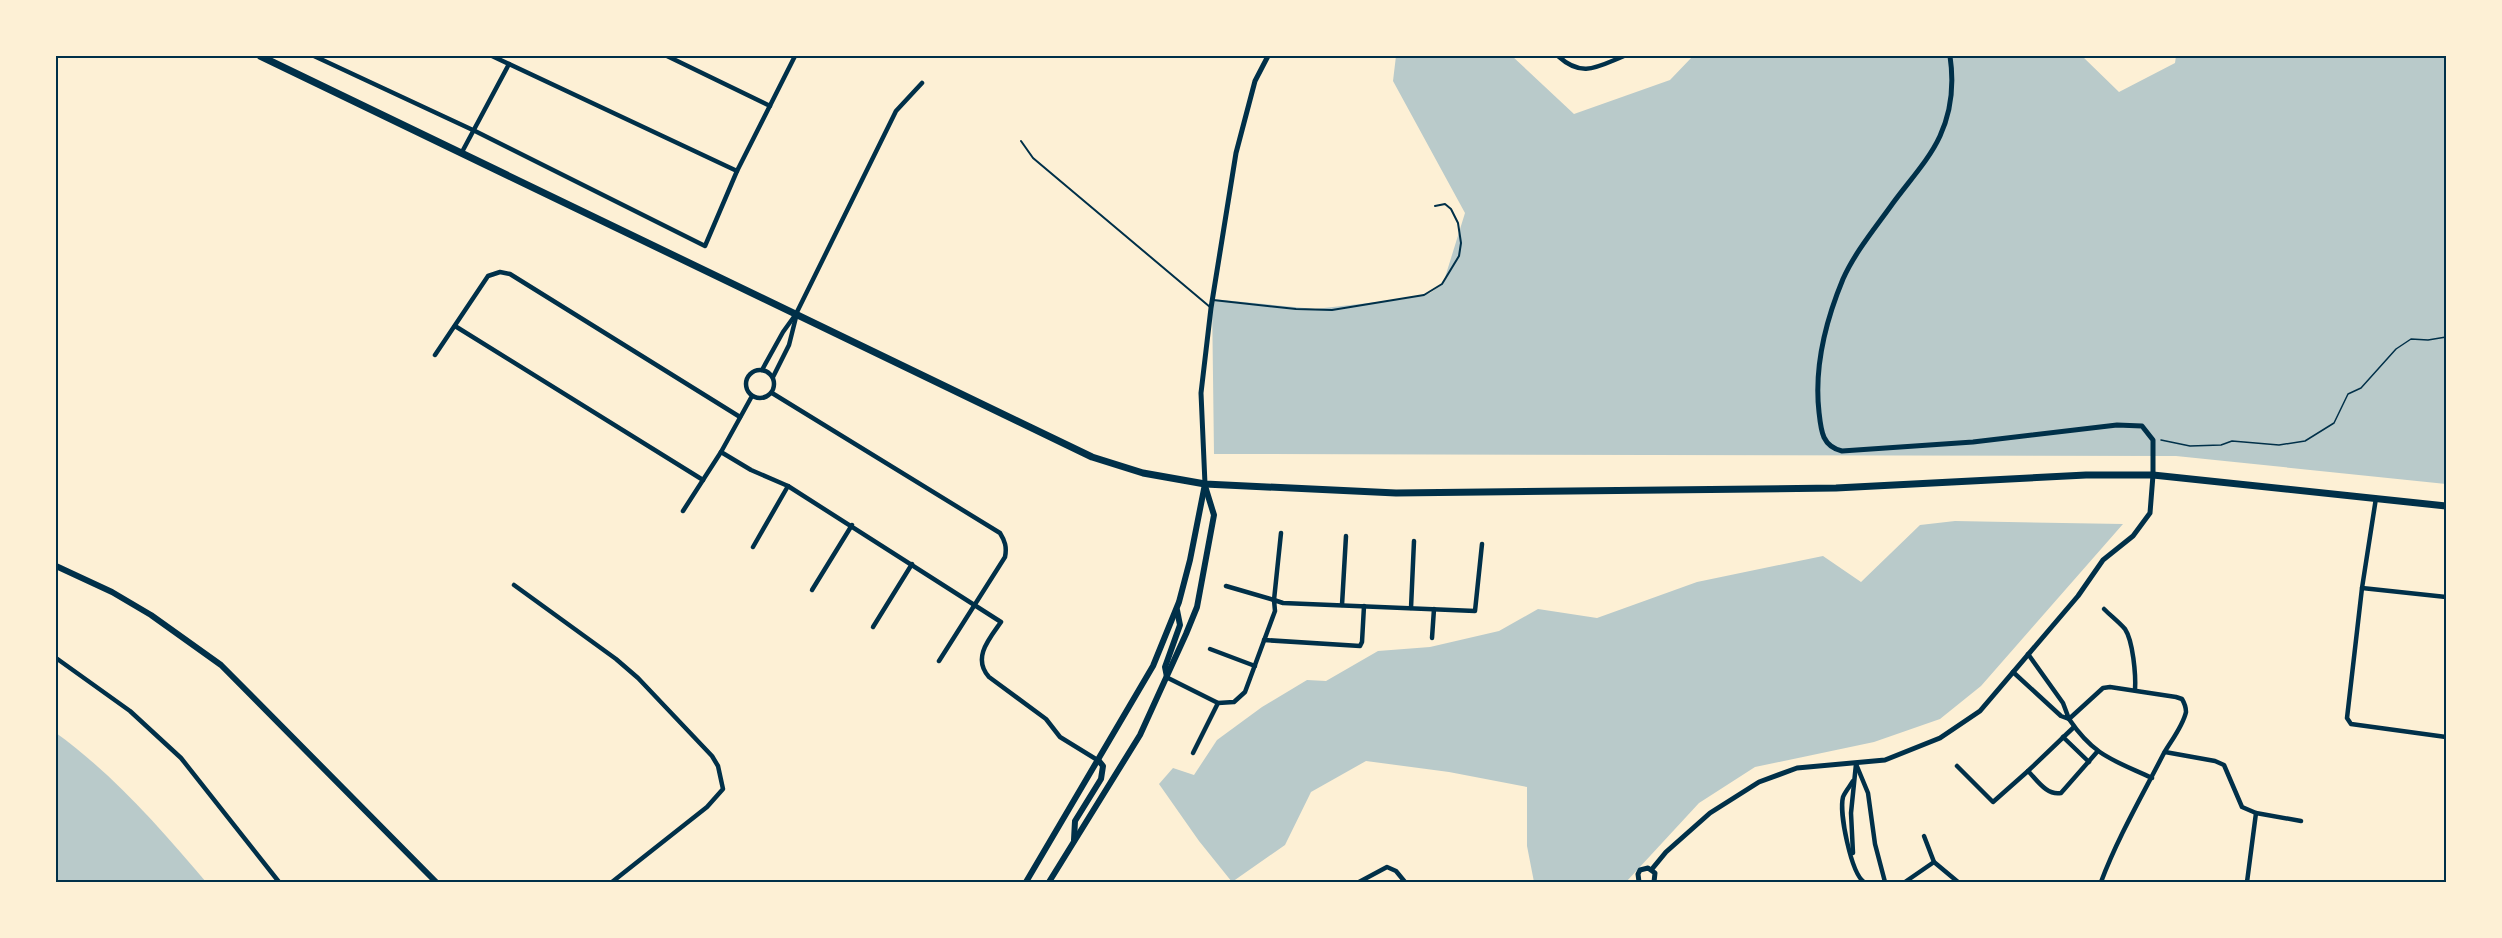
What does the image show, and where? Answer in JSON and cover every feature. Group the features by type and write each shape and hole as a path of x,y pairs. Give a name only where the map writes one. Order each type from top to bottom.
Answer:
{"main road":[{"path":"260,56 1092,457 1143,473 1205,484 1396,493 1836,488 2086,475 2153,475 2446,506"},
{"path":"1026,882 1153,666 1177,609 1190,560 1205,484"},
{"path":"1050,882 1140,735 1168,678 1197,607 1214,515 1205,484"},
{"path":"56,566 112,592 151,615 221,665 436,882"},
{"path":"1168,678 1165,667 1180,625 1177,609"},
{"path":"1074,843 1075,821 1101,779 1103,766 1099,761"}],"street":[{"path":"314,56 474,131 705,246 737,171 795,56"},
{"path":"492,56 737,171"},
{"path":"667,56 770,106"},
{"path":"1205,484 1201,393 1211,308 1236,153 1255,81 1268,56"},
{"path":"1558,56 1577,69 1599,66 1624,56"},
{"path":"1652,869 1666,852 1710,813 1759,782 1797,768 1885,760 1940,738 1980,711 2078,596 2103,560 2133,536 2150,513 2153,440 2142,426 2118,426 1973,442 1854,450 1832,448 1825,442 1818,402 1819,364 1832,314 1844,278 1860,250 1941,135 1952,95 1950,56"},
{"path":"462,152 509,64"},
{"path":"796,314 789,345 773,377 772,393 763,399 752,396 746,387 748,377 762,370 796,314 896,111 922,83"},
{"path":"435,354 488,276 500,272 510,273 741,417"},
{"path":"454,326 703,480"},
{"path":"762,370 773,377"},
{"path":"772,393 1000,533 1006,547 1005,557 939,661"},
{"path":"683,511 721,452 752,396"},
{"path":"721,452 751,470 788,486 1001,621 986,645 980,660 982,669 989,677 1046,719 1060,736 1099,761"},
{"path":"753,547 788,486"},
{"path":"2376,498 2362,588 2347,718 2351,724 2446,737"},
{"path":"812,590 852,525"},
{"path":"1168,678 1218,704 1234,702 1245,692 1275,610 1281,533"},
{"path":"1342,605 1346,536"},
{"path":"1411,608 1414,541"},
{"path":"1226,586 1283,603 1475,611 1482,544"},
{"path":"873,627 912,564"},
{"path":"514,585 616,659 638,678 712,756 718,766 723,789 707,807 612,882"},
{"path":"2362,588 2446,597"},
{"path":"1264,640 1360,646 1364,606"},
{"path":"1432,638 1434,609"},
{"path":"2104,609 2129,637 2135,690"},
{"path":"1210,649 1254,666"},
{"path":"2028,654 2054,689 2069,719 2097,752 2152,778"},
{"path":"56,658 138,717 181,758 279,882"},
{"path":"2013,672 2061,716 2069,719"},
{"path":"2069,719 2103,688 2135,690 2176,697 2182,699 2185,704 2184,718 2117,841 2101,882"},
{"path":"2044,700 2054,689"},
{"path":"1193,753 1218,704"},
{"path":"1958,766 1990,802 1995,802 2074,726"},
{"path":"2063,737 2089,762"},
{"path":"2028,771 2048,791 2061,793 2097,752"},
{"path":"2165,752 2215,761 2224,765 2242,807 2256,813 2301,821"},
{"path":"1854,865 1851,813 1856,764"},
{"path":"1856,764 1868,794 1875,844 1885,882"},
{"path":"1853,781 1843,798 1845,832 1854,865 1864,882"},
{"path":"2247,882 2256,813"},
{"path":"1924,836 1934,862 1958,882"},
{"path":"1905,882 1934,862"},
{"path":"1359,882 1387,867 1396,871 1405,882"},
{"path":"1639,882 1640,870 1648,867 1652,869"},
{"path":"1652,869 1656,878 1654,882"}],"lane":[{"path":"1021,141 1033,158 1211,308"},
{"path":"1213,300 1296,309 1332,309 1425,295 1442,284 1459,256 1461,243 1458,223 1451,209 1445,204 1435,206"}],"path":[{"path":"2153,440 2190,446 2221,445 2232,441 2279,445 2305,441 2334,423 2348,394 2361,388 2396,349 2411,339 2446,337"}],"shaded area":[{"path":"1396,56 1512,56 1574,114 1670,80 1693,56 2082,56 2119,92 2175,63 2176,56 2446,56 2446,484 2176,456 1214,454 1212,299 1315,309 1404,299 1430,293 1443,284 1465,213 1393,81"},
{"path":"1955,521 2123,524 1981,686 1940,719 1874,742 1755,767 1699,803 1626,882 1534,882 1527,846 1527,787 1449,772 1366,761 1311,792 1285,845 1232,882 1199,841 1159,784 1173,768 1194,775 1217,740 1262,707 1307,680 1326,681 1378,651 1430,647 1499,631 1538,609 1597,618 1697,582 1823,556 1861,582 1920,525"},
{"path":"56,733 117,784 154,822 206,882 56,882"}]}
